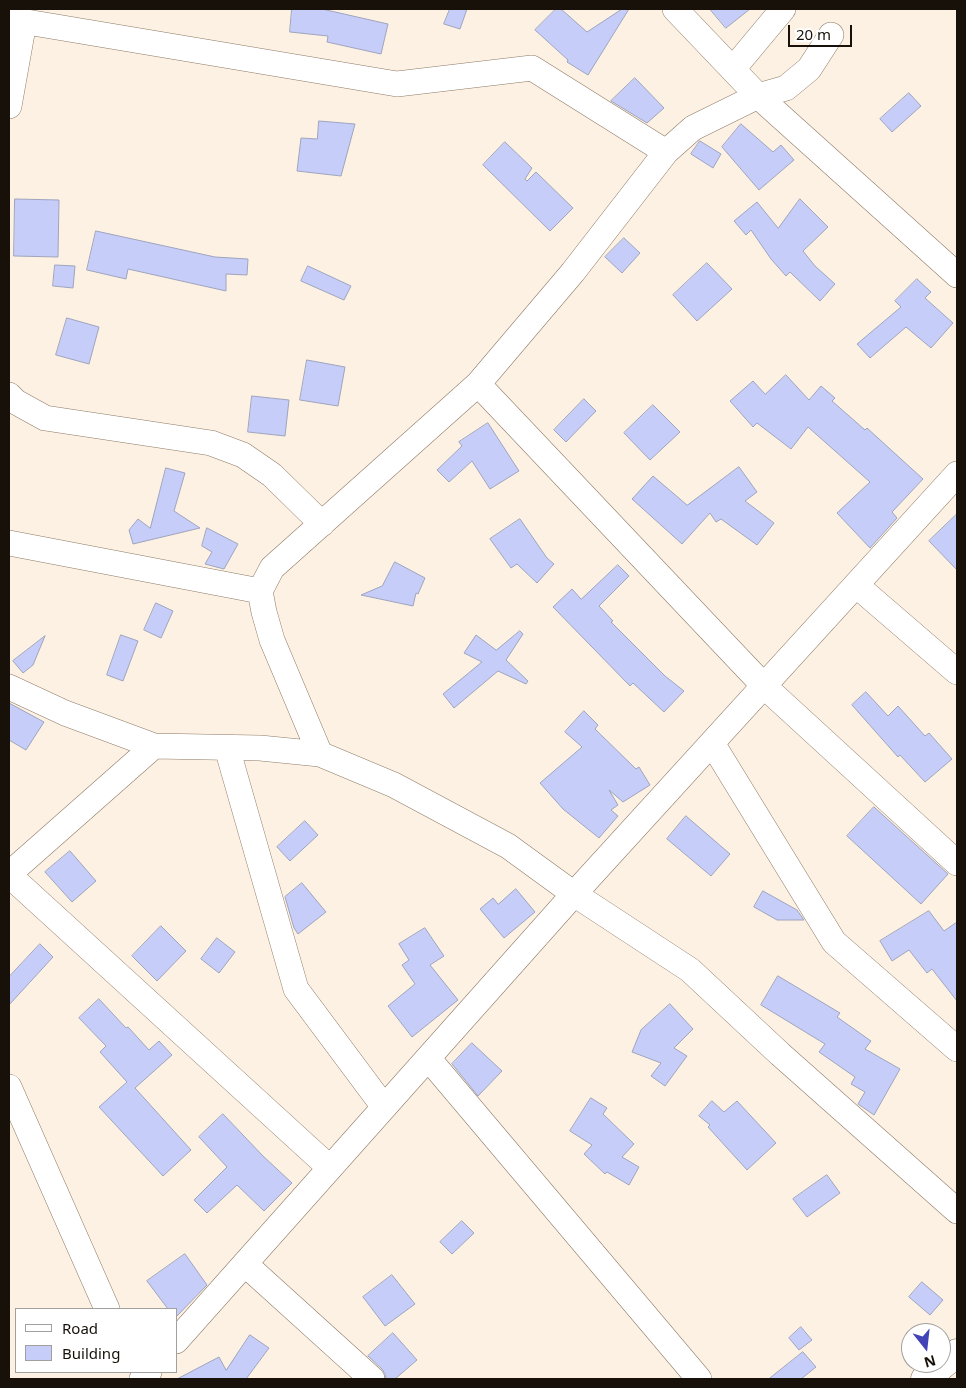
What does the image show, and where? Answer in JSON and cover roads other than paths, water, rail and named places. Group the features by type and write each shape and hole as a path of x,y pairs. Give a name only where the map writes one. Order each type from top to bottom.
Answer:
{"highway":[{"path":"925,1379 957,1353"}],"street":[{"path":"675,9 758,96 957,275"},
{"path":"733,69 783,9"},
{"path":"9,106 17,20 397,84 532,68 666,152"},
{"path":"320,754 272,640 264,612 260,591 272,568 478,384 573,272 666,152 693,128 758,96 786,88 809,69 831,35"},
{"path":"478,384 764,686 957,863"},
{"path":"9,394 16,402 45,418 211,443 243,455 272,475 322,524"},
{"path":"178,1339 574,894 957,474"},
{"path":"9,543 260,591"},
{"path":"856,585 957,672"},
{"path":"9,687 65,713 154,746 260,748 320,754 394,785 508,846 574,894 690,970 780,1054 957,1211"},
{"path":"712,743 834,942 957,1049"},
{"path":"154,746 9,874 330,1168"},
{"path":"227,748 296,989 384,1107"},
{"path":"428,1058 699,1379"},
{"path":"9,1087 108,1308"},
{"path":"244,1264 372,1379"}]}
